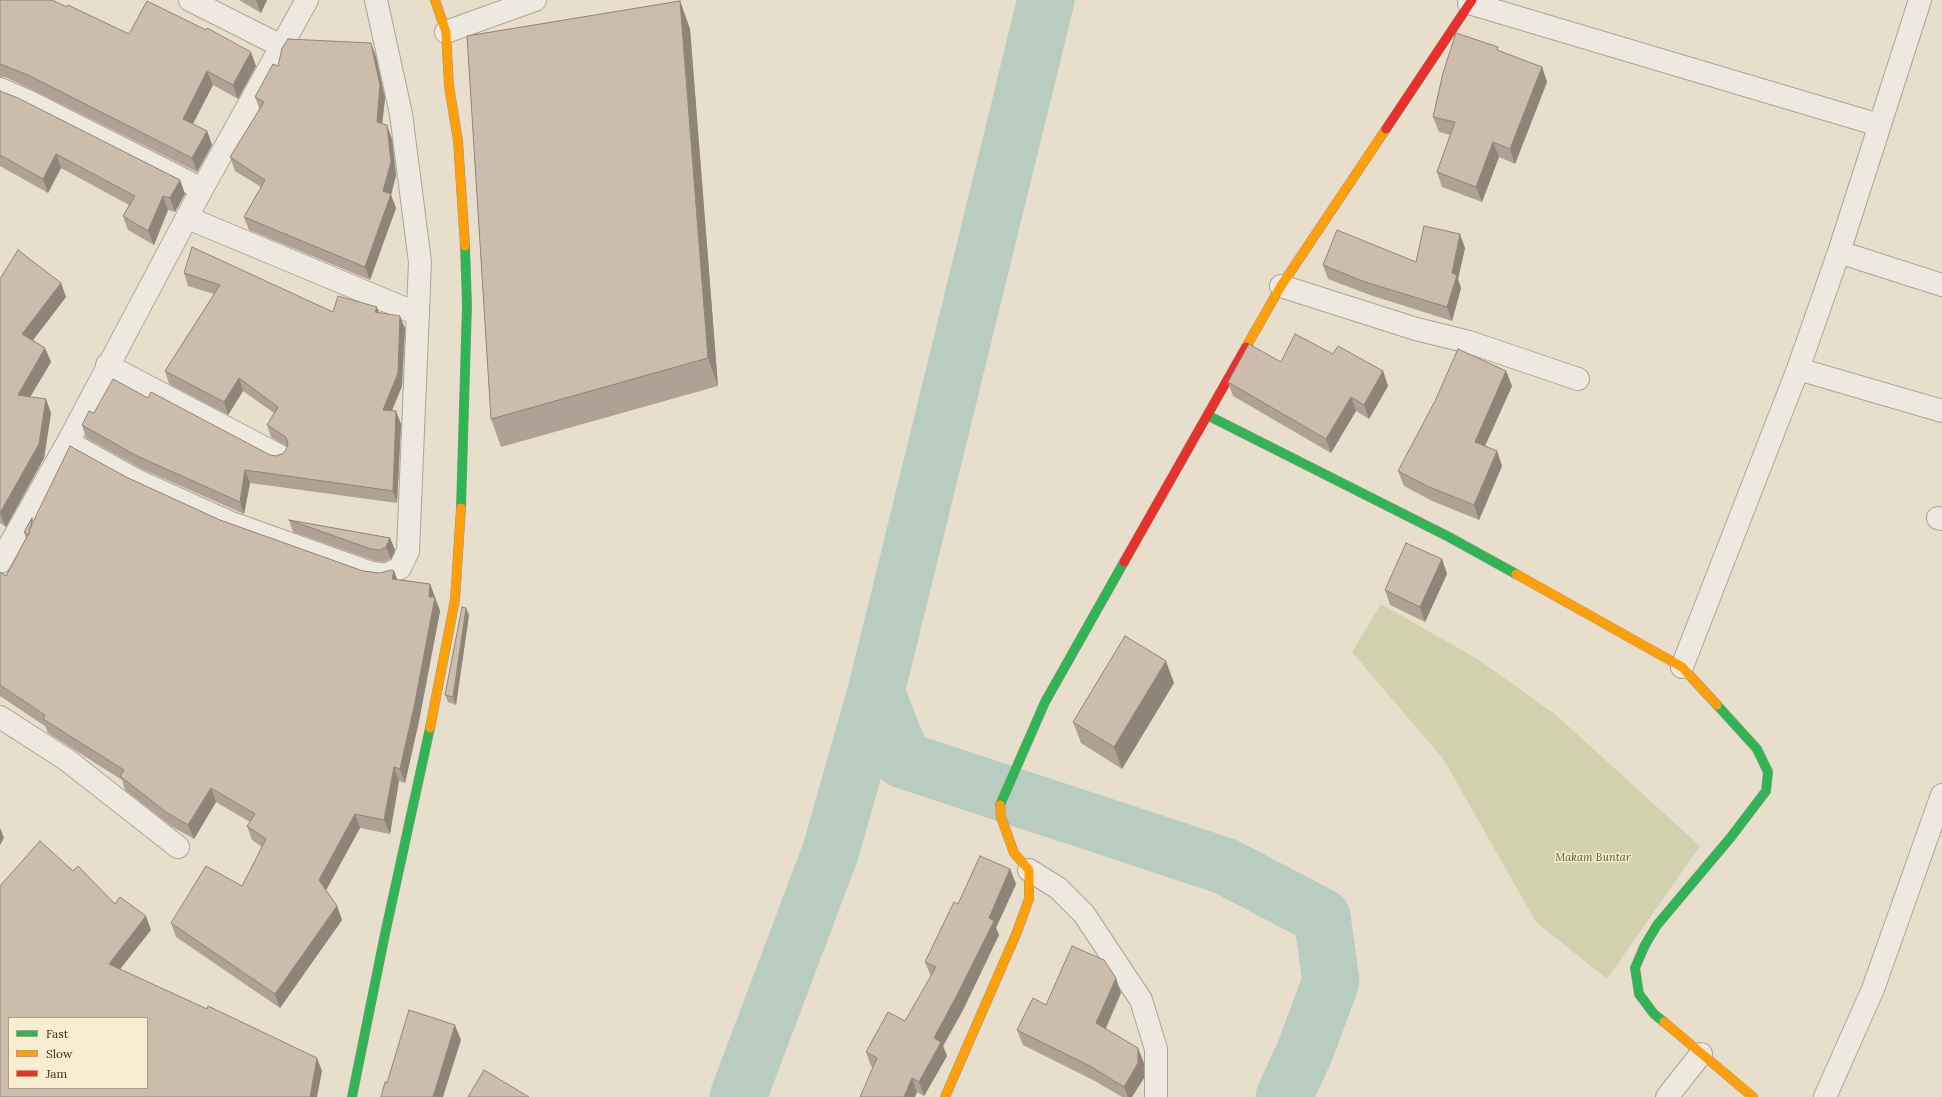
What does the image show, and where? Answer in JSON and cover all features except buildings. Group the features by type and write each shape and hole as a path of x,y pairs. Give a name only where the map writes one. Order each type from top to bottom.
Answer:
{"street":[{"path":"190,0 281,46"},
{"path":"0,562 68,442 188,218 202,189 307,0"},
{"path":"68,442 136,480 229,522 372,573 386,575 400,568 408,551 420,262 401,114 376,0"},
{"path":"352,1097 384,934 432,724 455,600 463,485 467,305 464,225 458,141 449,86 446,32 435,0"},
{"path":"1682,667 1798,369 1839,252 1920,0"},
{"path":"446,32 524,2"},
{"path":"1156,1097 1156,1049 1141,1000 1084,914 1058,888 1028,870 1014,853 1001,817 1000,805 1045,702 1209,416 1281,286 1470,2 1879,125"},
{"path":"0,89 28,101 202,189"},
{"path":"188,218 418,314"},
{"path":"1839,252 1942,285"},
{"path":"1281,286 1416,329 1469,342 1578,379"},
{"path":"108,365 280,456"},
{"path":"1798,369 1942,411"},
{"path":"1209,416 1449,537 1682,667 1758,749 1768,772 1766,791 1731,838 1657,925 1645,944 1636,968 1639,994 1654,1014 1753,1097"},
{"path":"0,716 67,760 178,847"},
{"path":"1825,1097 1873,989 1942,795"},
{"path":"945,1097 1017,932 1029,900 1030,886 1028,870"},
{"path":"1666,1097 1701,1054"}],"green space":[{"name":"Makam Buntar","path":"1381,604 1479,660 1556,715 1700,846 1607,979 1536,922 1444,760 1352,652"}],"waterway":[{"path":"738,1097 831,850 876,692 1046,0"},
{"path":"876,692 903,760 1225,866 1322,917 1331,981 1305,1051 1284,1097"}],"traffic: fast":[{"path":"461,508 467,305 465,246"},
{"path":"1209,416 1449,537 1516,574"},
{"path":"1000,805 1045,702 1124,562"},
{"path":"1664,1022 1654,1014 1639,994 1635,968 1645,945 1657,925 1731,837 1766,791 1768,772 1757,749 1717,705"},
{"path":"352,1097 385,934 430,728"}],"traffic: slow":[{"path":"435,0 446,32 449,86 458,141 465,246"},
{"path":"1246,347 1281,286 1386,129"},
{"path":"430,728 455,600 461,508"},
{"path":"1516,574 1682,667 1717,705"},
{"path":"945,1097 1017,932 1029,899 1029,870 1014,853 1001,817 1000,805"},
{"path":"1664,1022 1753,1097"}],"traffic: jam":[{"path":"1386,129 1472,0"},
{"path":"1124,562 1246,347"}]}
